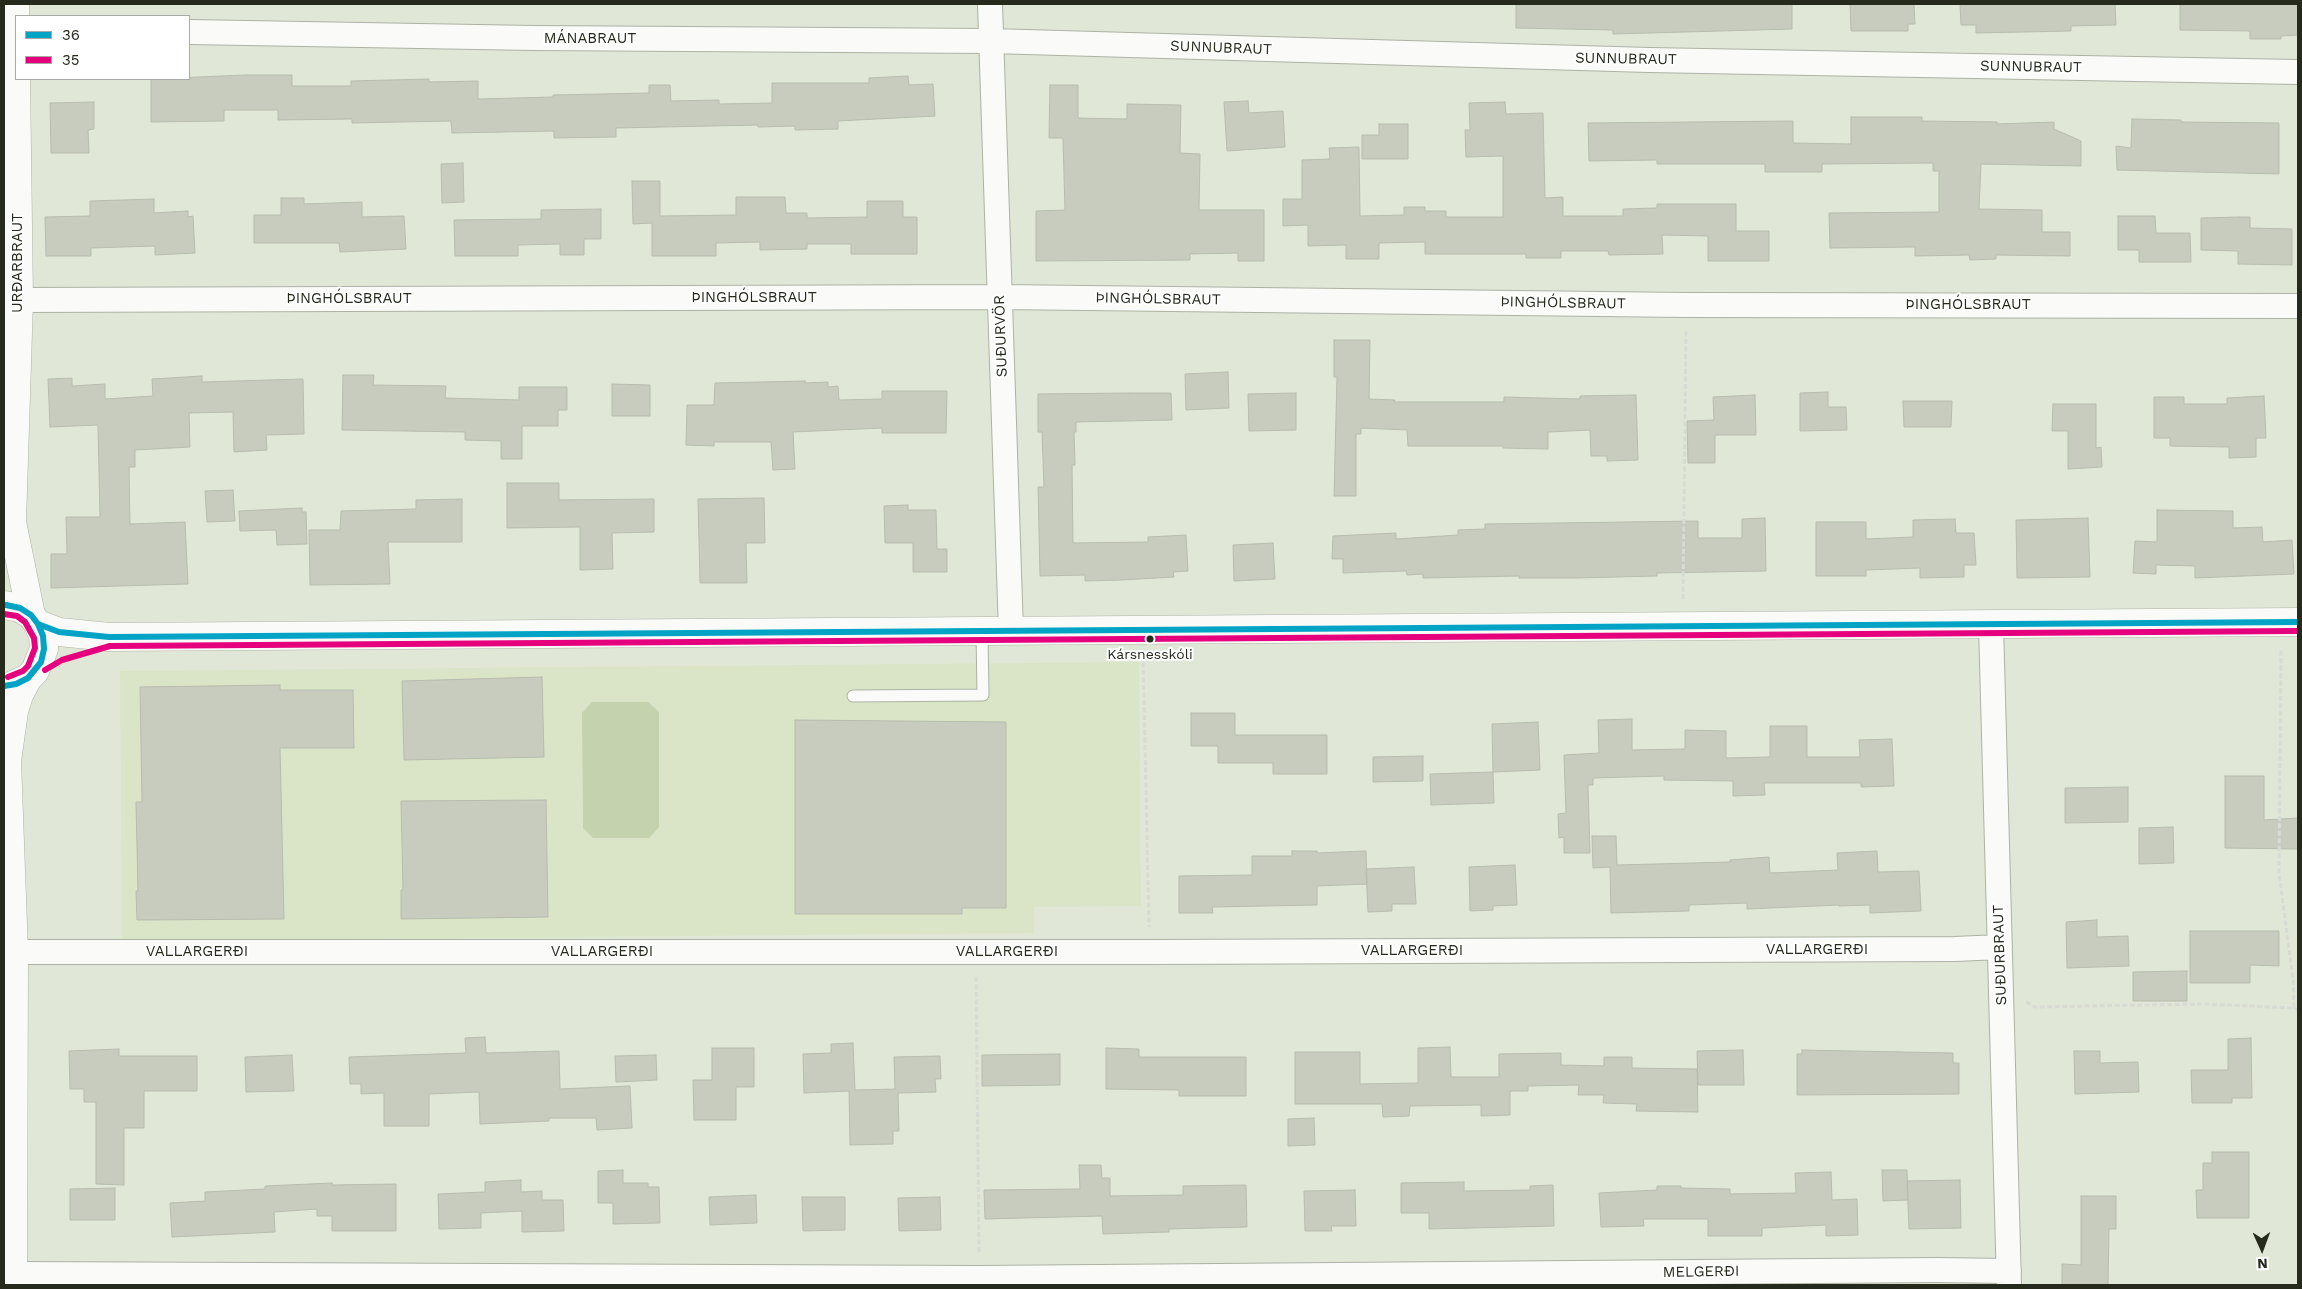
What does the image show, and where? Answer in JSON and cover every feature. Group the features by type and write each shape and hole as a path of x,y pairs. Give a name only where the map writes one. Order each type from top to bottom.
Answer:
{"street":[{"path":"990,4 991,41"},
{"name":"MÁNABRAUT","path":"190,32 534,38 991,41"},
{"name":"SUNNUBRAUT","path":"991,41 1649,60 2298,72"},
{"name":"SUÐURVÖR","path":"991,41 1011,632"},
{"name":"URÐARBRAUT","path":"15,46 10,174 19,300 9,461 12,522 34,619 44,642 24,675"},
{"name":"ÞINGHÓLSBRAUT","path":"19,300 1000,297 1686,305 2298,306"},
{"name":"URÐARBRAUT","path":"4,550 12,522"},
{"path":"4,605 20,608 34,619 59,632 109,637 1991,625 2290,632"},
{"name":"SUÐURBRAUT","path":"1991,625 2009,1278"},
{"path":"13,1279 8,1245 14,952 6,756 14,711 24,675 60,652 109,637"},
{"name":"VALLARGERÐI","path":"14,952 1150,952 1935,949 2000,947"},
{"name":"MELGERÐI","path":"13,1279 979,1278 1936,1270 2009,1278"}],"lane":[{"path":"853,696 983,695 982,632"}],"path":[{"path":"1683,600 1686,305"},
{"path":"1142,630 1150,952"},
{"path":"2290,632 2279,873 2293,979 2294,1008"},
{"path":"975,952 979,1278"},
{"path":"2001,990 2035,1007 2202,1004 2294,1008 2298,1010"}],"shaded area":[{"name":"Kársnesskóli","path":"1139,662 1141,906 1034,907 1034,933 122,941 120,671"},
{"path":"592,702 648,702 659,712 659,827 649,838 593,838 583,828 582,713"}],"building":[{"path":"1516,4 1792,4 1792,29 1613,34 1613,30 1516,28"},
{"path":"1850,4 1914,4 1915,24 1908,24 1908,31 1851,31"},
{"path":"1960,4 2115,4 2116,25 2071,26 2071,31 1976,33 1976,25 1961,25"},
{"path":"2180,4 2298,4 2298,35 2281,36 2281,39 2250,39 2250,31 2180,30"},
{"path":"292,75 292,86 351,86 351,81 429,79 429,82 478,81 478,99 649,93 649,85 670,85 671,101 719,100 719,104 772,103 772,83 869,83 869,78 908,76 909,85 933,84 935,116 838,121 838,129 795,130 795,126 758,127 758,125 616,128 616,137 554,138 554,131 452,133 451,121 352,123 352,119 278,120 278,110 224,110 224,121 151,122 151,80 190,80 190,77"},
{"path":"1050,85 1078,85 1078,118 1127,119 1127,104 1181,105 1180,153 1200,154 1199,210 1264,210 1264,261 1238,261 1238,253 1190,254 1190,260 1036,261 1036,211 1065,210 1063,138 1049,138"},
{"path":"1248,101 1249,113 1283,111 1285,147 1227,151 1224,102"},
{"path":"94,102 94,129 88,130 89,153 51,153 50,103"},
{"path":"1505,102 1506,114 1543,113 1545,198 1563,197 1563,216 1623,216 1623,209 1657,208 1657,204 1736,204 1736,231 1769,231 1769,261 1708,261 1708,236 1662,235 1663,254 1609,255 1608,251 1561,251 1561,258 1526,258 1526,254 1425,254 1425,242 1379,243 1379,259 1346,259 1346,245 1308,246 1308,225 1283,226 1283,199 1302,199 1302,160 1330,159 1329,148 1359,147 1360,216 1404,215 1404,207 1425,207 1425,211 1446,211 1446,217 1503,217 1503,156 1466,157 1465,130 1470,130 1469,103"},
{"path":"1851,117 1922,117 1922,121 1997,122 1997,124 2054,122 2054,129 2081,141 2081,166 1981,164 1979,209 2042,210 2042,232 2070,232 2070,256 1996,255 1996,259 1970,260 1969,255 1915,256 1915,247 1830,248 1829,213 1939,212 1939,171 1933,171 1933,163 1822,164 1822,172 1765,172 1765,164 1657,164 1657,160 1589,161 1588,123 1793,121 1793,143 1851,144"},
{"path":"2132,119 2181,120 2181,122 2279,123 2279,174 2117,170 2116,146 2131,148"},
{"path":"1379,124 1408,124 1408,159 1362,159 1362,135 1379,135"},
{"path":"463,163 464,202 442,203 441,164"},
{"path":"632,181 660,181 660,216 736,215 736,197 785,197 786,213 807,213 807,218 867,217 867,201 903,201 903,217 917,217 917,254 851,254 851,244 807,244 807,249 760,250 760,242 716,243 716,256 652,256 652,223 633,224"},
{"path":"281,198 304,198 304,204 362,202 362,217 404,216 406,249 340,252 339,243 254,243 254,215 281,215"},
{"path":"154,199 154,213 188,211 188,217 193,216 195,253 155,255 155,246 91,248 91,256 46,256 45,217 90,216 90,201"},
{"path":"601,209 601,239 584,239 584,255 560,255 560,244 518,245 518,256 455,256 454,220 541,219 541,210"},
{"path":"2118,216 2155,216 2156,233 2190,233 2191,262 2139,262 2139,250 2118,250"},
{"path":"2250,217 2250,228 2292,229 2292,265 2238,264 2238,251 2201,250 2201,218"},
{"path":"1334,340 1370,340 1369,399 1395,400 1394,402 1504,402 1504,397 1580,399 1580,396 1636,395 1638,460 1607,461 1607,456 1591,456 1590,430 1548,432 1548,449 1503,448 1503,446 1408,446 1407,430 1361,428 1361,434 1356,434 1356,496 1334,496 1337,377 1334,377"},
{"path":"1228,372 1229,408 1186,410 1185,374"},
{"path":"343,375 374,375 373,385 446,386 445,398 519,400 519,387 567,387 567,410 558,410 558,426 522,426 522,459 501,459 501,441 465,440 465,432 342,430"},
{"path":"202,376 202,382 303,379 304,434 266,435 267,450 234,452 233,412 189,413 190,447 135,450 135,467 129,467 130,524 185,522 188,584 51,588 51,554 67,554 66,517 100,517 98,425 50,427 48,379 72,378 72,386 105,384 105,399 153,396 152,379"},
{"path":"805,381 805,383 828,382 828,387 838,386 839,400 882,399 882,391 947,391 946,433 882,433 882,428 793,432 795,469 773,470 771,442 714,442 714,446 686,445 687,405 714,405 715,383"},
{"path":"612,384 650,385 650,416 612,416"},
{"path":"1828,392 1828,407 1846,407 1847,430 1800,431 1800,393"},
{"path":"1171,393 1172,420 1076,422 1076,432 1074,432 1075,465 1072,465 1073,543 1148,542 1148,537 1186,535 1188,571 1173,572 1174,577 1121,580 1085,581 1085,575 1040,576 1038,487 1044,487 1042,432 1038,432 1038,394"},
{"path":"1296,393 1296,430 1249,431 1248,394"},
{"path":"1755,395 1756,435 1715,435 1715,463 1688,463 1687,421 1714,420 1713,397"},
{"path":"2264,396 2266,438 2256,438 2256,457 2229,458 2229,447 2170,446 2170,438 2154,438 2154,397 2184,397 2184,404 2227,404 2227,398"},
{"path":"1903,401 1952,401 1951,427 1904,427"},
{"path":"2053,404 2096,404 2096,448 2101,447 2102,467 2068,469 2068,431 2052,431"},
{"path":"507,483 559,483 559,500 654,499 654,532 612,533 613,569 580,570 580,527 507,528"},
{"path":"233,490 235,521 207,522 205,491"},
{"path":"764,498 765,543 746,543 747,583 700,583 698,499"},
{"path":"462,499 462,542 388,542 390,584 310,585 309,530 340,530 341,511 416,509 416,500"},
{"path":"908,505 908,510 936,510 937,549 947,549 947,572 913,572 913,543 885,543 884,506"},
{"path":"302,508 302,512 306,512 307,544 277,545 276,530 240,531 239,511"},
{"path":"2157,510 2233,511 2233,528 2262,527 2263,542 2292,540 2294,574 2195,578 2195,566 2156,565 2156,574 2133,573 2135,541 2157,542"},
{"path":"1765,518 1766,571 1657,573 1657,576 1576,578 1519,578 1519,576 1423,578 1423,574 1407,575 1406,571 1343,573 1343,559 1332,559 1333,536 1396,533 1396,539 1458,535 1458,530 1485,529 1485,524 1698,521 1698,538 1742,538 1742,519"},
{"path":"2088,518 2090,577 2017,578 2016,520"},
{"path":"1955,519 1956,533 1974,533 1976,565 1964,565 1964,577 1920,578 1920,568 1866,570 1866,576 1816,576 1816,522 1866,522 1866,539 1913,537 1913,520"},
{"path":"1273,543 1275,579 1234,581 1233,545"},
{"path":"542,677 544,757 404,760 402,681"},
{"path":"280,685 280,690 353,690 354,748 280,748 284,919 137,920 136,802 142,802 140,687"},
{"path":"1191,713 1235,713 1235,735 1327,735 1327,774 1273,774 1273,763 1218,763 1218,746 1191,746"},
{"path":"1632,719 1632,750 1685,749 1685,730 1726,731 1726,758 1770,757 1770,726 1807,726 1807,757 1860,757 1859,740 1892,739 1894,786 1861,787 1861,783 1764,783 1765,795 1733,796 1733,781 1664,780 1664,776 1593,778 1593,785 1588,785 1590,853 1564,853 1564,837 1559,838 1558,814 1566,813 1564,755 1599,753 1598,720"},
{"path":"795,720 1006,722 1006,908 962,908 962,914 795,914"},
{"path":"1538,722 1540,770 1493,772 1492,724"},
{"path":"1423,756 1423,781 1373,782 1373,757"},
{"path":"1493,772 1494,803 1431,805 1430,774"},
{"path":"2225,776 2264,776 2264,820 2298,818 2298,849 2225,848"},
{"path":"2128,787 2128,822 2065,823 2065,788"},
{"path":"546,800 548,917 401,919 401,890 403,890 401,801"},
{"path":"2173,827 2174,863 2139,864 2139,828"},
{"path":"1592,836 1616,836 1617,865 1730,862 1730,860 1769,857 1770,873 1838,870 1837,853 1877,851 1878,872 1919,871 1921,911 1870,913 1870,905 1747,909 1747,903 1689,905 1689,911 1611,913 1610,867 1593,868"},
{"path":"1292,851 1317,851 1317,853 1366,851 1367,884 1317,886 1317,905 1212,907 1213,913 1179,913 1179,876 1252,875 1252,856 1292,856"},
{"path":"1515,865 1517,905 1493,906 1493,910 1470,911 1469,867"},
{"path":"1414,867 1416,904 1392,904 1392,911 1368,912 1366,869"},
{"path":"2097,920 2097,937 2128,936 2129,966 2067,968 2066,922"},
{"path":"2190,931 2279,931 2279,966 2250,965 2250,983 2190,983"},
{"path":"2187,971 2187,1001 2133,1001 2133,972"},
{"path":"485,1037 486,1053 559,1051 560,1089 630,1086 632,1128 597,1130 596,1118 549,1118 549,1121 480,1124 479,1092 429,1094 429,1126 384,1126 384,1093 361,1094 361,1084 350,1084 349,1057 466,1053 465,1038"},
{"path":"2251,1038 2252,1098 2232,1098 2232,1103 2192,1103 2191,1070 2228,1070 2228,1039"},
{"path":"853,1043 855,1090 895,1089 894,1057 940,1056 941,1079 935,1079 936,1092 898,1093 899,1131 893,1131 893,1144 850,1145 849,1091 804,1093 803,1054 831,1053 831,1044"},
{"path":"1450,1047 1451,1077 1499,1077 1499,1054 1561,1053 1561,1065 1604,1066 1604,1057 1632,1057 1632,1068 1697,1069 1698,1112 1636,1111 1637,1104 1603,1103 1604,1095 1578,1095 1579,1085 1528,1086 1528,1091 1510,1091 1510,1115 1481,1116 1481,1105 1410,1106 1409,1116 1383,1117 1382,1104 1295,1104 1295,1052 1360,1052 1360,1084 1418,1083 1418,1048"},
{"path":"712,1048 754,1048 754,1087 736,1087 736,1120 694,1120 693,1080 712,1080"},
{"path":"1106,1048 1139,1049 1139,1057 1246,1057 1246,1096 1179,1096 1179,1090 1106,1089"},
{"path":"119,1049 119,1056 197,1056 197,1091 144,1091 144,1128 124,1128 124,1185 96,1184 96,1102 84,1102 84,1089 70,1089 69,1051"},
{"path":"1743,1050 1744,1085 1698,1085 1697,1051"},
{"path":"1802,1050 1953,1053 1953,1063 1959,1063 1959,1094 1797,1095 1797,1054 1802,1054"},
{"path":"2074,1051 2100,1051 2100,1063 2138,1062 2139,1092 2075,1094"},
{"path":"1060,1054 1060,1085 982,1086 982,1055"},
{"path":"292,1055 294,1091 246,1092 245,1057"},
{"path":"656,1055 657,1080 616,1082 615,1056"},
{"path":"1314,1118 1315,1145 1288,1146 1288,1119"},
{"path":"2212,1152 2249,1152 2249,1218 2197,1218 2196,1190 2203,1190 2203,1163 2212,1163"},
{"path":"1079,1165 1101,1165 1102,1178 1110,1178 1110,1196 1183,1195 1183,1186 1246,1185 1247,1227 1169,1229 1169,1232 1103,1234 1102,1216 985,1219 984,1190 1080,1189"},
{"path":"623,1170 623,1183 648,1183 648,1187 659,1187 660,1223 613,1224 613,1203 598,1203 598,1171"},
{"path":"1882,1170 1907,1170 1908,1200 1883,1201"},
{"path":"1831,1172 1832,1200 1857,1199 1858,1235 1826,1236 1826,1225 1762,1228 1762,1236 1708,1236 1708,1219 1643,1219 1644,1226 1601,1227 1599,1193 1657,1190 1657,1186 1681,1186 1681,1188 1730,1189 1730,1194 1796,1193 1795,1173"},
{"path":"521,1180 521,1192 542,1191 542,1200 563,1200 564,1231 522,1232 522,1211 481,1213 481,1228 439,1229 438,1194 485,1192 485,1182"},
{"path":"1960,1180 1961,1228 1909,1229 1907,1181"},
{"path":"1464,1182 1464,1191 1530,1190 1530,1186 1553,1185 1554,1226 1429,1229 1429,1213 1401,1213 1401,1183"},
{"path":"332,1183 332,1185 396,1184 396,1231 332,1231 332,1216 317,1216 317,1209 274,1212 275,1232 172,1237 170,1203 205,1201 205,1192 265,1189 265,1186"},
{"path":"115,1188 115,1220 70,1220 70,1189"},
{"path":"1355,1190 1356,1226 1331,1226 1332,1231 1305,1231 1304,1191"},
{"path":"756,1195 757,1223 710,1225 709,1197"},
{"path":"2081,1196 2116,1196 2116,1229 2109,1229 2108,1285 2062,1285 2062,1264 2081,1265"},
{"path":"802,1197 845,1197 845,1230 803,1231"},
{"path":"940,1197 941,1230 899,1231 898,1198"}],"transit line":[{"name":"36","path":"4,686 16,684 28,678 41,662 44,649 43,636 38,624 31,615 20,608 6,605"},
{"name":"35","path":"4,614 17,616 25,622 34,638 35,648 28,666 23,671 8,677"},
{"name":"36","path":"38,624 59,632 109,637 2298,622"},
{"name":"35","path":"45,670 62,660 110,646 2298,631"}],"place":[{"name":"Kársnesskóli","path":"1150,639"}]}
